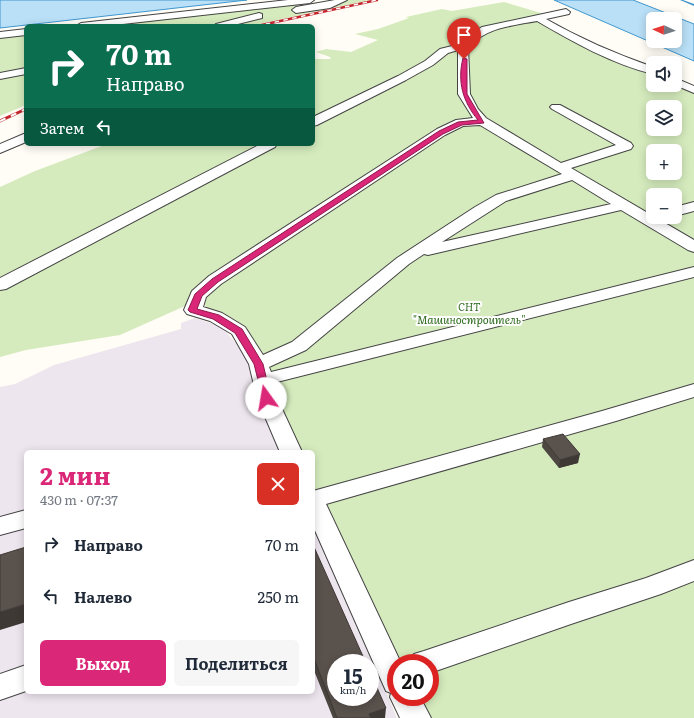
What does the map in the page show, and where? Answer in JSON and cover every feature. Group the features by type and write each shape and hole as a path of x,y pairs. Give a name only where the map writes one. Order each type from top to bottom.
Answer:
{"lane":[{"path":"99,24 310,0"},
{"path":"226,24 256,16 330,5 343,0"},
{"path":"315,121 402,78 429,63 444,51 463,46 473,36 485,29 566,12"},
{"path":"537,17 570,37 619,59 646,69"},
{"path":"0,35 24,32"},
{"path":"463,46 464,94 473,110 482,121 624,205 646,216"},
{"path":"0,76 24,71"},
{"path":"682,84 694,90"},
{"path":"260,372 299,346 403,261 501,198 627,146 556,107"},
{"path":"290,450 266,398 260,372 239,331 216,317 192,310 198,295 215,280 441,132 460,123 482,121"},
{"path":"0,149 24,139"},
{"path":"0,284 267,146"},
{"path":"417,252 624,205"},
{"path":"682,210 694,206"},
{"path":"659,224 694,247"},
{"path":"260,372 417,340 694,272"},
{"path":"315,498 609,416 694,390"},
{"path":"315,503 387,662"},
{"path":"0,526 24,520"},
{"path":"439,658 569,613 652,587 694,570"},
{"path":"0,687 24,679"},
{"path":"409,706 416,718"}],"shaded area":[{"path":"195,318 222,327 256,367 252,377 281,450 24,450 24,694 315,694 315,528 369,654 327,654 327,706 379,706 379,676 387,695 387,706 392,706 397,718 0,718 0,387 15,384 54,365 181,329 181,323"}],"green space":[{"path":"338,0 370,0 258,24 126,24"},
{"name":"СНТ \"Машиностроитель\"","path":"504,2 541,13 538,18 646,71 646,92 682,92 682,88 694,93 694,718 427,718 421,706 439,706 439,654 395,654 315,489 315,450 297,450 272,385 265,355 239,324 207,310 204,302 185,306 120,335 26,350 0,357 0,187 35,171 102,146 315,146 315,59 331,59 330,57 316,52 326,49 351,52 378,40 355,34 378,29 409,18 406,17 442,9 452,11"},
{"path":"24,35 24,106 0,116 0,38"}],"water":[{"path":"0,0 247,0 35,24 24,24 24,25 0,28"},
{"path":"554,0 633,0 664,12 646,12 646,40"},
{"path":"682,19 694,24 694,61 664,48 682,48"}],"building":[{"path":"563,434 580,454 560,460 543,439"},
{"path":"24,548 24,605 0,612 0,555"},
{"path":"315,549 362,654 327,654 327,692 315,661"},
{"path":"379,692 386,708 369,714 371,718 337,718 332,706 379,706"}],"waterway":[{"path":"681,0 694,5"}],"railway":[{"path":"266,24 377,0"},
{"path":"0,121 24,110"}],"route":[{"path":"266,398 259,364 239,331 216,317 192,310 198,295 215,280 441,132 460,123 482,121 473,110 464,94 464,59"}]}
